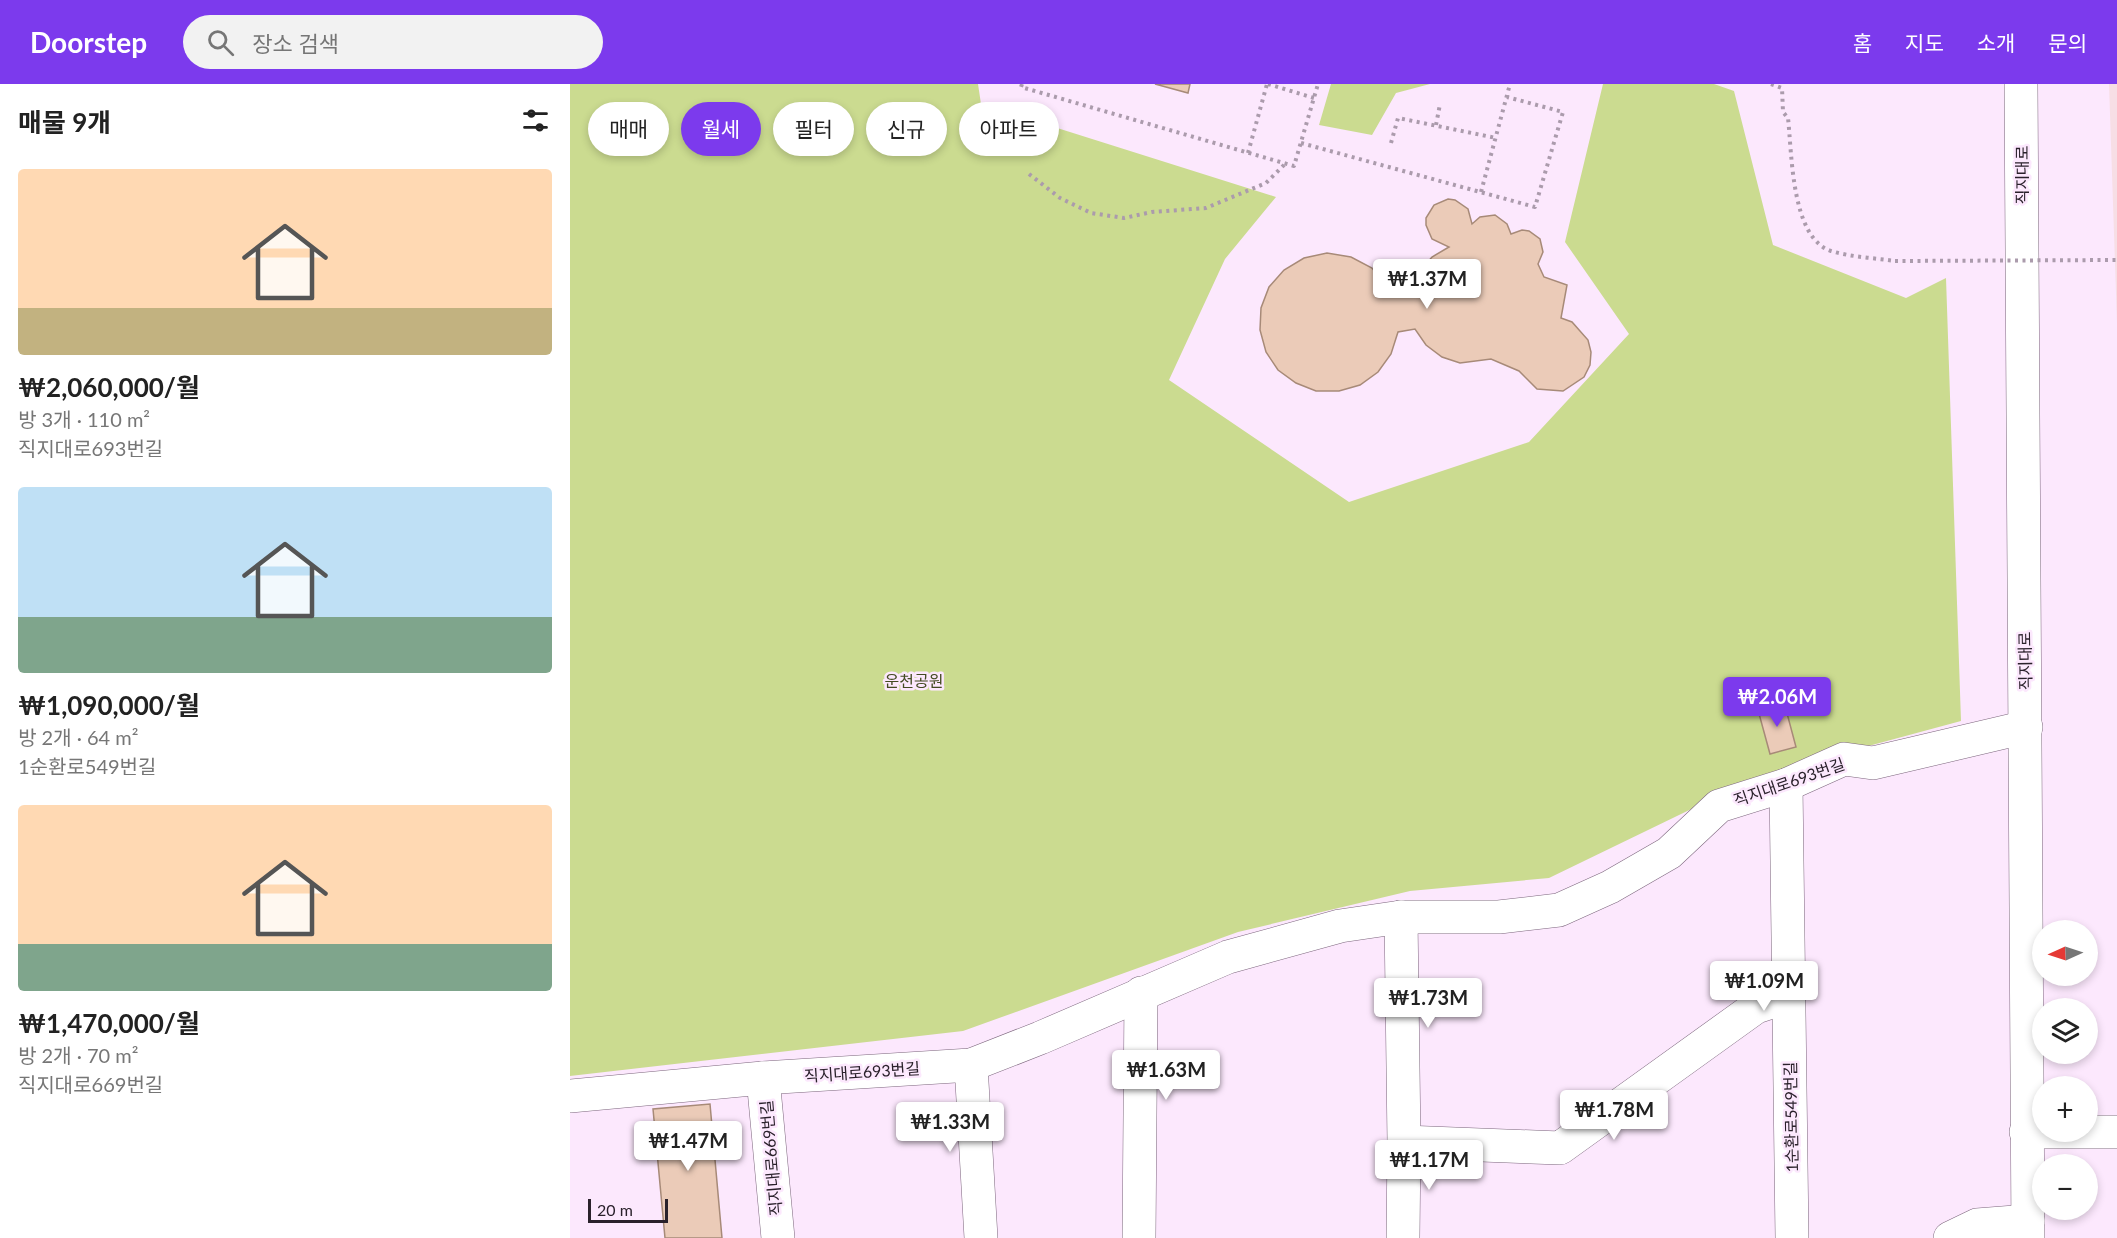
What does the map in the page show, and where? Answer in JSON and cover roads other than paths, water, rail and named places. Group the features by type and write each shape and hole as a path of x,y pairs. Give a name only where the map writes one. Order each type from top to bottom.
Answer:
{"street":[{"name":"직지대로","path":"2022,84 2028,1230"},
{"name":"직지대로693번길","path":"570,1096 763,1078 971,1065 1040,1038 1228,957 1340,926 1401,917 1499,917 1559,910 1610,886 1669,853 1719,806 1786,785 1844,759 1874,763 2026,727"},
{"name":"1순환로549번길","path":"1786,785 1792,1238"},
{"path":"1401,917 1403,1238"},
{"path":"1140,1224 1141,993"},
{"path":"1404,1142 1560,1148 1756,1007 1789,996"},
{"path":"971,1065 981,1238"},
{"name":"직지대로669번길","path":"763,1078 778,1238"},
{"path":"2026,1132 2117,1132"},
{"path":"1950,1238 1977,1225 2028,1230"}],"park label":[{"name":"운천공원","path":"914,681"}]}
